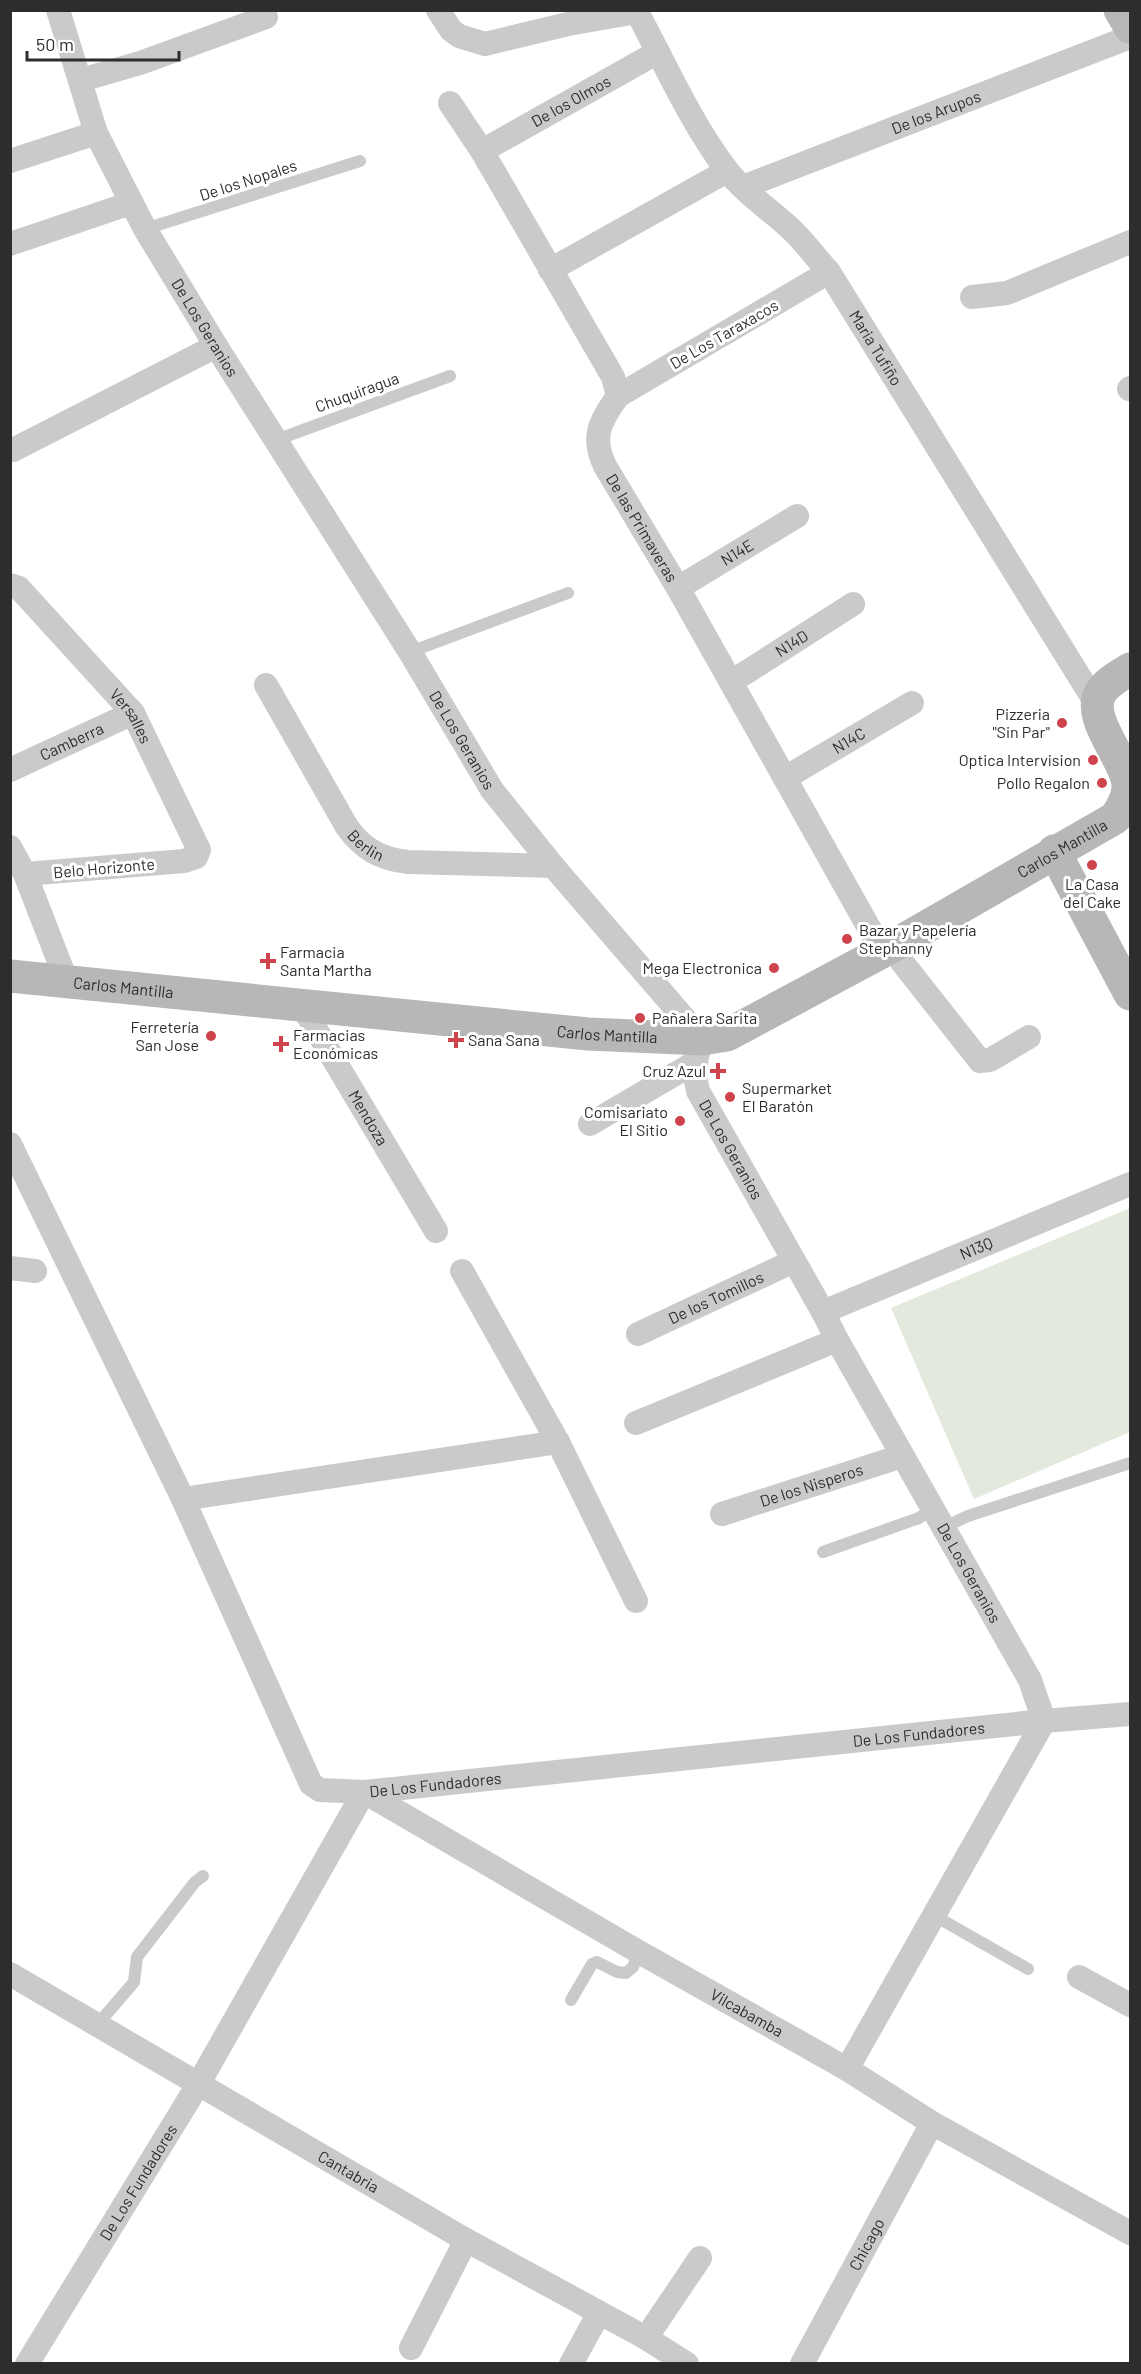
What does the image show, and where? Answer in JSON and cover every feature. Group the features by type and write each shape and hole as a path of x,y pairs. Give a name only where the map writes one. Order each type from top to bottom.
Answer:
{"street":[{"name":"De Los Geranios","path":"58,10 96,133 145,229 216,346 410,652 492,790 698,1051 694,1077 698,1091 824,1312 837,1340 937,1519 1030,1680 1044,1721"},
{"path":"438,10 451,30 459,36 485,44 568,24 637,11"},
{"path":"1120,10 1131,27"},
{"name":"Maria Tufiño","path":"637,11 705,138 735,179 751,197 793,231 829,272 1097,705"},
{"path":"81,80 140,63 271,13"},
{"name":"De los Arupos","path":"550,270 735,179 1131,37"},
{"name":"De los Olmos","path":"482,151 658,52"},
{"path":"450,103 482,151 613,377 618,396"},
{"path":"10,161 96,133"},
{"path":"10,244 131,203"},
{"path":"972,297 1007,293 1131,242"},
{"name":"De Los Taraxacos","path":"618,396 829,272"},
{"path":"13,450 216,346"},
{"name":"De las Primaveras","path":"618,396 607,411 599,429 597,441 600,454 785,778 888,948 902,962 980,1061 990,1060 1029,1037"},
{"name":"N14E","path":"678,588 797,516"},
{"name":"Versalles","path":"15,586 133,713 199,850 196,857 184,861"},
{"name":"N14D","path":"731,682 854,604"},
{"path":"1123,814 1128,784 1101,723 1097,705 1101,692 1110,682 1131,669"},
{"name":"Berlin","path":"266,685 346,827 358,842 373,853 390,860 408,862 553,866"},
{"name":"N14C","path":"785,778 912,703"},
{"name":"Camberra","path":"10,770 133,713"},
{"name":"Carlos Mantilla","path":"10,976 588,1034 698,1051 888,948 1053,851 1123,814"},
{"path":"10,847 25,874 68,982"},
{"path":"1053,851 1131,994"},
{"name":"Belo Horizonte","path":"25,874 184,861"},
{"name":"Mendoza","path":"302,1006 436,1231"},
{"path":"590,1124 698,1051"},
{"path":"10,1144 183,1499 311,1784 320,1790 364,1792"},
{"name":"N13Q","path":"824,1312 1131,1184"},
{"name":"De los Tomillos","path":"638,1334 794,1261"},
{"path":"10,1268 35,1271"},
{"path":"462,1271 558,1442 636,1601"},
{"path":"636,1423 837,1340"},
{"path":"183,1499 558,1442"},
{"name":"De los Nisperos","path":"722,1514 902,1456"},
{"name":"De Los Fundadores","path":"27,2364 199,2083 364,1792 1044,1721 1131,1714"},
{"path":"847,2069 1044,1721"},
{"name":"Vilcabamba","path":"364,1792 639,1952 847,2069 932,2124 1131,2233"},
{"name":"Cantabria","path":"10,1974 466,2240 646,2338 687,2364"},
{"path":"1079,1977 1131,2005"},
{"name":"Chicago","path":"802,2364 932,2124"},
{"path":"411,2348 466,2240"},
{"path":"646,2338 700,2258"},
{"path":"571,2364 599,2313"}],"lane":[{"name":"De los Nopales","path":"145,229 360,161"},
{"name":"Chuquiragua","path":"276,440 450,376"},
{"path":"410,652 568,593"},
{"path":"823,1552 919,1518 968,1516 1131,1463"},
{"path":"98,2024 134,1982 137,1957 195,1882 203,1876"},
{"path":"934,1916 1028,1969"},
{"path":"571,2000 592,1964 597,1962 617,1972 626,1972 633,1967 639,1952"}],"shaded area":[{"path":"1130,1208 1130,1432 974,1499 891,1308"}],"place":[{"name":"Pizzeria \"Sin Par\"","path":"1062,723"},
{"name":"Optica Intervision","path":"1093,760"},
{"name":"Pollo Regalon","path":"1102,783"},
{"name":"La Casa del Cake","path":"1092,865"},
{"name":"Bazar y Papelería Stephanny","path":"847,939"},
{"name":"Farmacia Santa Martha","path":"268,961"},
{"name":"Mega Electronica","path":"774,968"},
{"name":"Pañalera Sarita","path":"640,1018"},
{"name":"Ferretería San Jose","path":"211,1036"},
{"name":"Sana Sana","path":"456,1040"},
{"name":"Farmacias Económicas","path":"281,1044"},
{"name":"Cruz Azul","path":"718,1071"},
{"name":"Supermarket El Baratón","path":"730,1097"},
{"name":"Comisariato El Sitio","path":"680,1121"}]}
